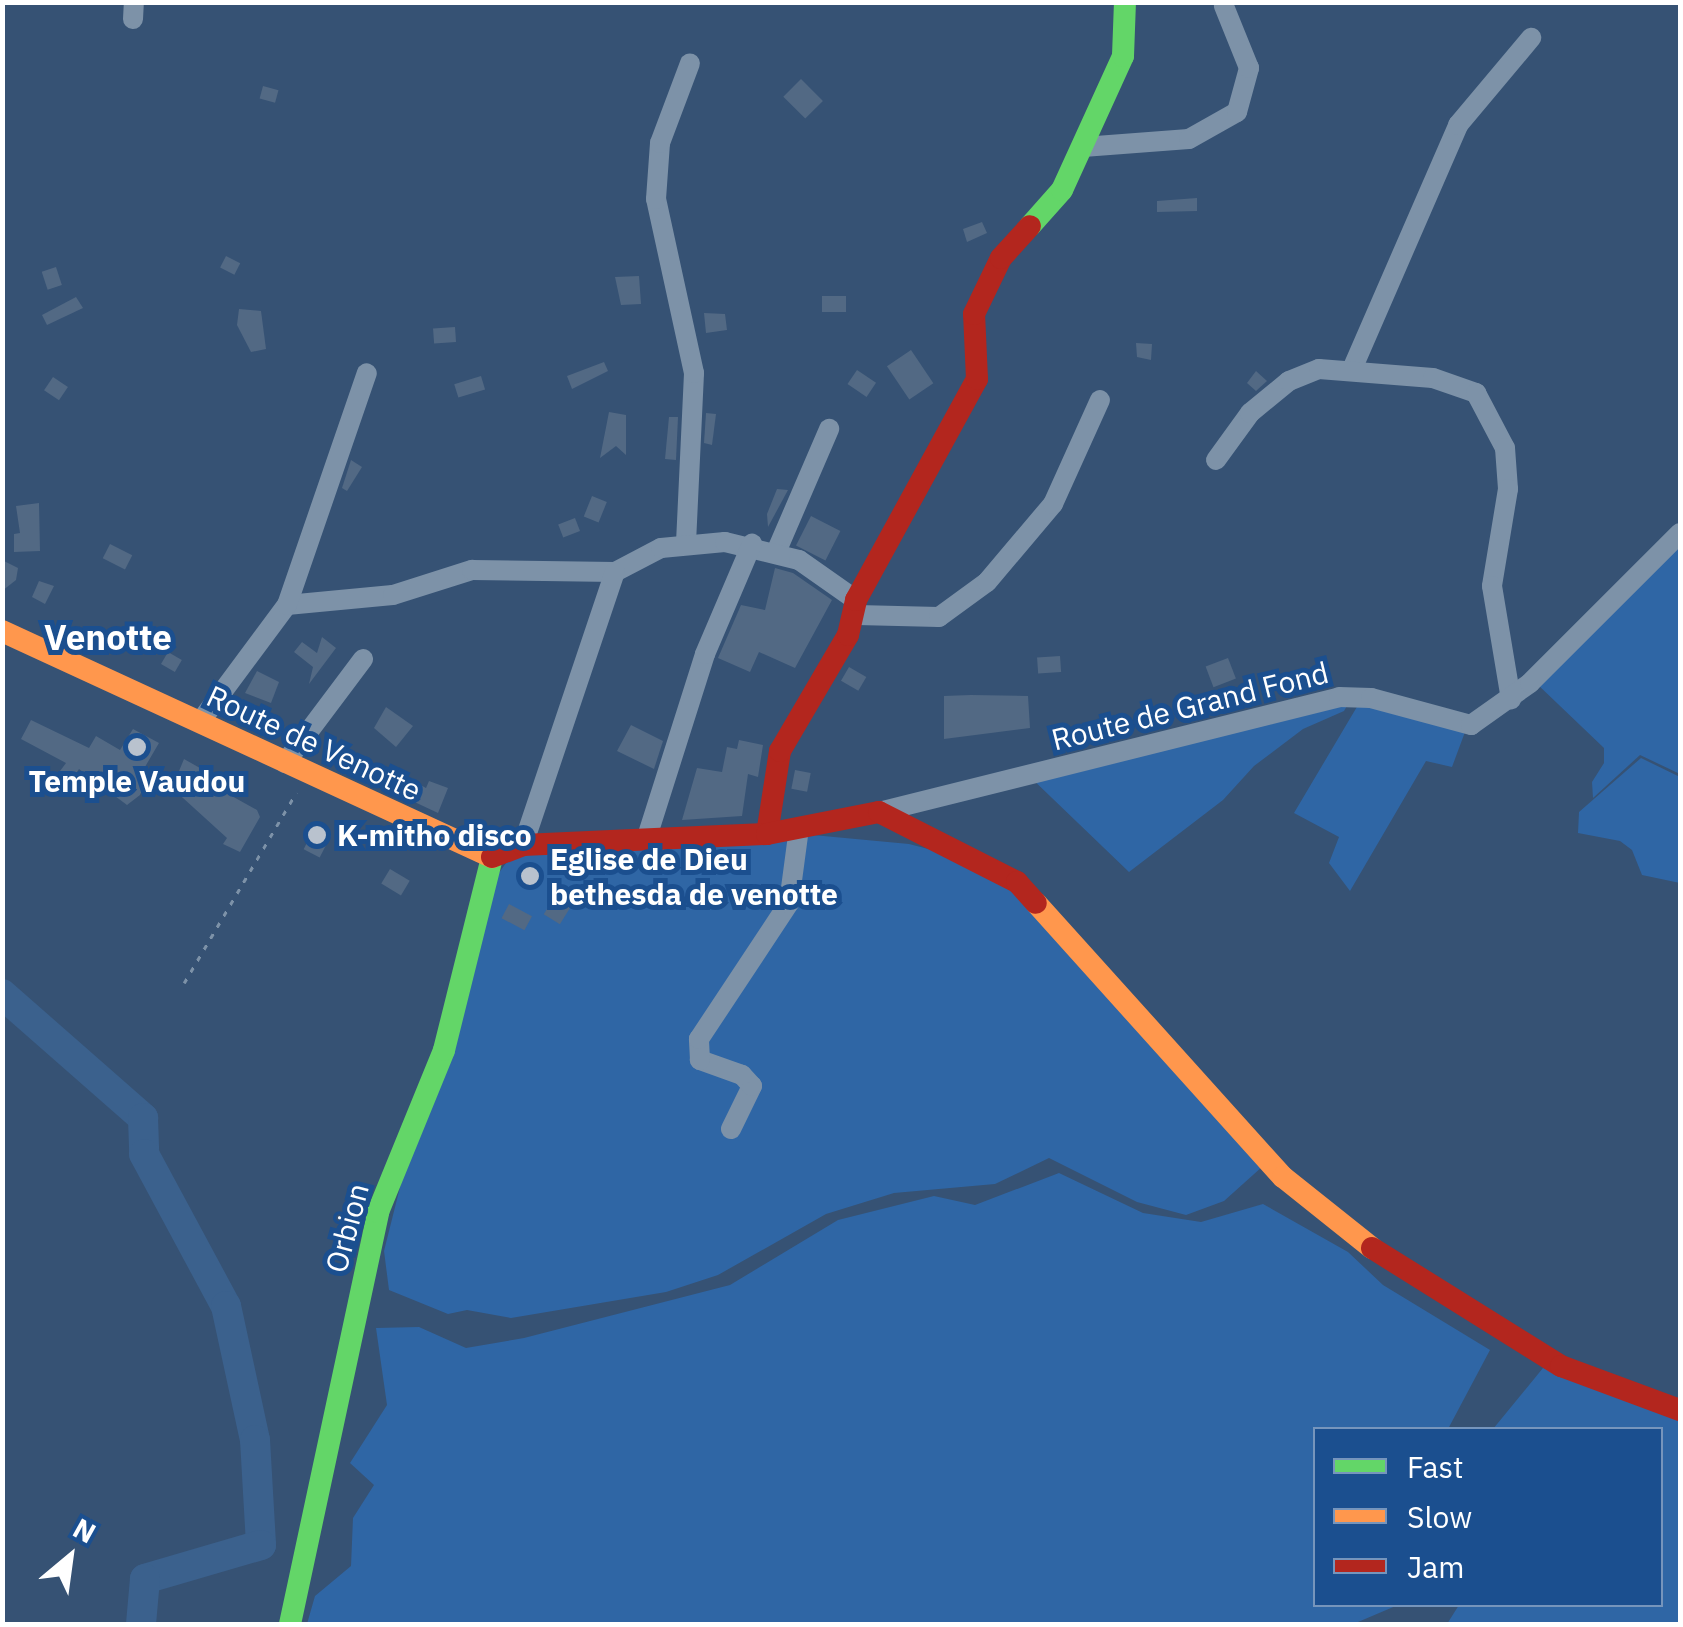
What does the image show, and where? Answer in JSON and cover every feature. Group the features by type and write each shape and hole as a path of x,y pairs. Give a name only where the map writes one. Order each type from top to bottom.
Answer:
{"street":[{"path":"767,834 780,751 977,379 974,314 980,297 1001,258 1062,190 1123,56 1126,2"},
{"path":"1083,147 1189,139 1237,112 1249,68 1224,6"},
{"path":"1352,367 1458,125 1531,38"},
{"path":"686,543 694,373 656,199 660,144 690,63"},
{"path":"1216,460 1250,413 1289,380 1320,369 1352,367 1462,383 1495,423 1508,489 1492,586 1511,699"},
{"path":"200,722 287,605 367,373"},
{"path":"287,605 393,595 472,570 615,572 638,556 686,543 752,544 776,550 857,608 939,617 986,582 1052,504 1100,400"},
{"path":"776,550 829,429"},
{"name":"Route de Grand Fond","path":"879,812 1339,697 1371,698 1471,725 1511,699 1680,533"},
{"path":"647,837 705,654 752,544"},
{"path":"523,844 615,572"},
{"name":"Route de Venotte","path":"2,632 492,858"},
{"path":"285,763 363,658"},
{"path":"492,858 523,844 767,834 879,812 1016,882 1283,1177 1368,1245 1560,1366 1680,1410"},
{"path":"731,1128 752,1086 742,1075 700,1060 699,1039 789,903 799,828"},
{"name":"Orbion","path":"290,1624 378,1212 444,1050 492,858"}],"path":[{"path":"184,983 306,774"}],"shaded area":[{"path":"1680,527 1680,774 1640,755 1593,798 1592,782 1604,763 1604,748 1536,683"},
{"path":"1352,697 1344,711 1303,729 1254,766 1223,800 1129,872 1026,773"},
{"path":"1361,700 1465,732 1452,767 1426,761 1350,891 1329,863 1339,837 1294,813"},
{"path":"1641,758 1680,777 1680,883 1642,875 1632,850 1620,841 1578,833 1579,812"},
{"path":"770,831 909,844 971,860 1001,880 1263,1166 1224,1201 1186,1215 1137,1202 1049,1158 995,1184 894,1193 826,1214 718,1275 666,1292 511,1318 467,1310 448,1314 389,1290 384,1251 468,916 516,849"},
{"path":"1059,1173 1143,1213 1201,1222 1263,1204 1348,1252 1383,1285 1490,1350 1449,1427 1313,1427 1313,1607 1393,1607 1358,1622 1322,1624 307,1624 315,1596 351,1566 353,1518 374,1485 350,1463 387,1405 376,1328 419,1327 466,1348 524,1338 730,1285 838,1220 934,1196 975,1205"},
{"path":"1543,1368 1680,1418 1680,1624 1447,1624 1458,1607 1663,1607 1663,1427 1495,1427"}],"building":[{"path":"801,79 823,101 805,119 783,97"},
{"path":"263,86 278,90 275,103 260,99"},
{"path":"1197,198 1197,211 1157,212 1157,201"},
{"path":"982,222 987,233 967,242 963,229"},
{"path":"226,256 240,263 234,275 220,268"},
{"path":"56,267 62,285 48,290 42,272"},
{"path":"639,276 641,304 621,305 615,277"},
{"path":"822,296 846,296 846,312 822,312"},
{"path":"76,297 83,308 47,325 42,315"},
{"path":"239,309 261,311 266,349 251,352 237,325"},
{"path":"704,313 725,314 727,330 706,333"},
{"path":"455,327 456,342 434,343 433,329"},
{"path":"1136,343 1152,344 1151,360 1137,357"},
{"path":"911,350 933,383 909,399 887,366"},
{"path":"604,362 608,371 572,389 567,376"},
{"path":"857,370 876,383 867,397 847,384"},
{"path":"1256,371 1267,381 1256,391 1247,383"},
{"path":"481,376 485,389 458,398 454,384"},
{"path":"53,377 68,387 59,400 44,390"},
{"path":"609,412 626,415 626,455 616,446 600,458"},
{"path":"706,413 716,414 712,445 704,443"},
{"path":"669,417 678,417 676,460 665,459"},
{"path":"351,460 362,467 347,491 342,488"},
{"path":"777,489 788,490 768,527 767,514"},
{"path":"592,496 607,502 599,522 584,516"},
{"path":"39,503 40,551 14,552 14,534 20,533 16,506"},
{"path":"811,516 840,531 825,560 796,545"},
{"path":"575,518 580,531 563,538 558,524"},
{"path":"110,544 132,555 125,570 103,558"},
{"path":"2,560 18,568 16,580 2,591"},
{"path":"775,568 793,573 832,600 795,668 759,652 750,672 718,658 741,605 765,610"},
{"path":"39,581 54,586 45,604 32,597"},
{"path":"322,637 336,648 309,684 313,667 294,652 302,642 317,653"},
{"path":"168,652 182,660 175,672 161,664"},
{"path":"1060,656 1061,672 1038,674 1037,658"},
{"path":"1228,658 1236,679 1213,687 1206,667"},
{"path":"849,667 866,677 858,691 841,681"},
{"path":"257,671 279,682 271,703 245,693"},
{"path":"944,696 1028,696 1030,728 944,739"},
{"path":"386,707 413,726 396,747 374,728"},
{"path":"31,720 89,748 96,736 120,750 133,729 159,743 142,772 148,776 140,795 127,805 79,769 69,785 57,775 66,763 21,739"},
{"path":"631,725 663,741 654,769 617,751"},
{"path":"739,740 763,745 758,777 748,774 742,816 682,820 697,768 722,772 727,747 737,749"},
{"path":"184,759 207,772 203,780 257,810 260,817 240,852 223,844 227,838 172,788"},
{"path":"795,770 811,773 807,792 791,789"},
{"path":"429,781 448,788 438,813 406,798 415,782 426,788"},
{"path":"315,827 331,835 320,857 304,849"},
{"path":"390,869 410,881 401,895 381,884"},
{"path":"557,893 573,903 560,924 544,914"},
{"path":"509,904 532,916 524,930 501,918"}],"waterway":[{"path":"2,994 143,1118 144,1154 226,1306 255,1440 261,1545 145,1579 141,1624"}],"traffic: fast":[{"path":"1030,226 1062,190 1123,56 1125,2"},
{"path":"290,1624 378,1212 444,1050 492,857"}],"traffic: slow":[{"path":"2,631 492,857"},
{"path":"1036,903 1283,1177 1372,1248"}],"traffic: jam":[{"path":"767,834 780,751 848,635 856,600 977,379 974,314 1001,258 1030,226"},
{"path":"492,857 523,845 767,834 879,812 1017,882 1036,903"},
{"path":"1372,1248 1561,1366 1680,1410"}],"place":[{"name":"Temple Vaudou","path":"137,747"},
{"name":"K-mitho disco","path":"317,835"},
{"name":"Eglise de Dieu bethesda de venotte","path":"530,876"}],"district":[{"name":"Venotte","path":"108,637"}]}
